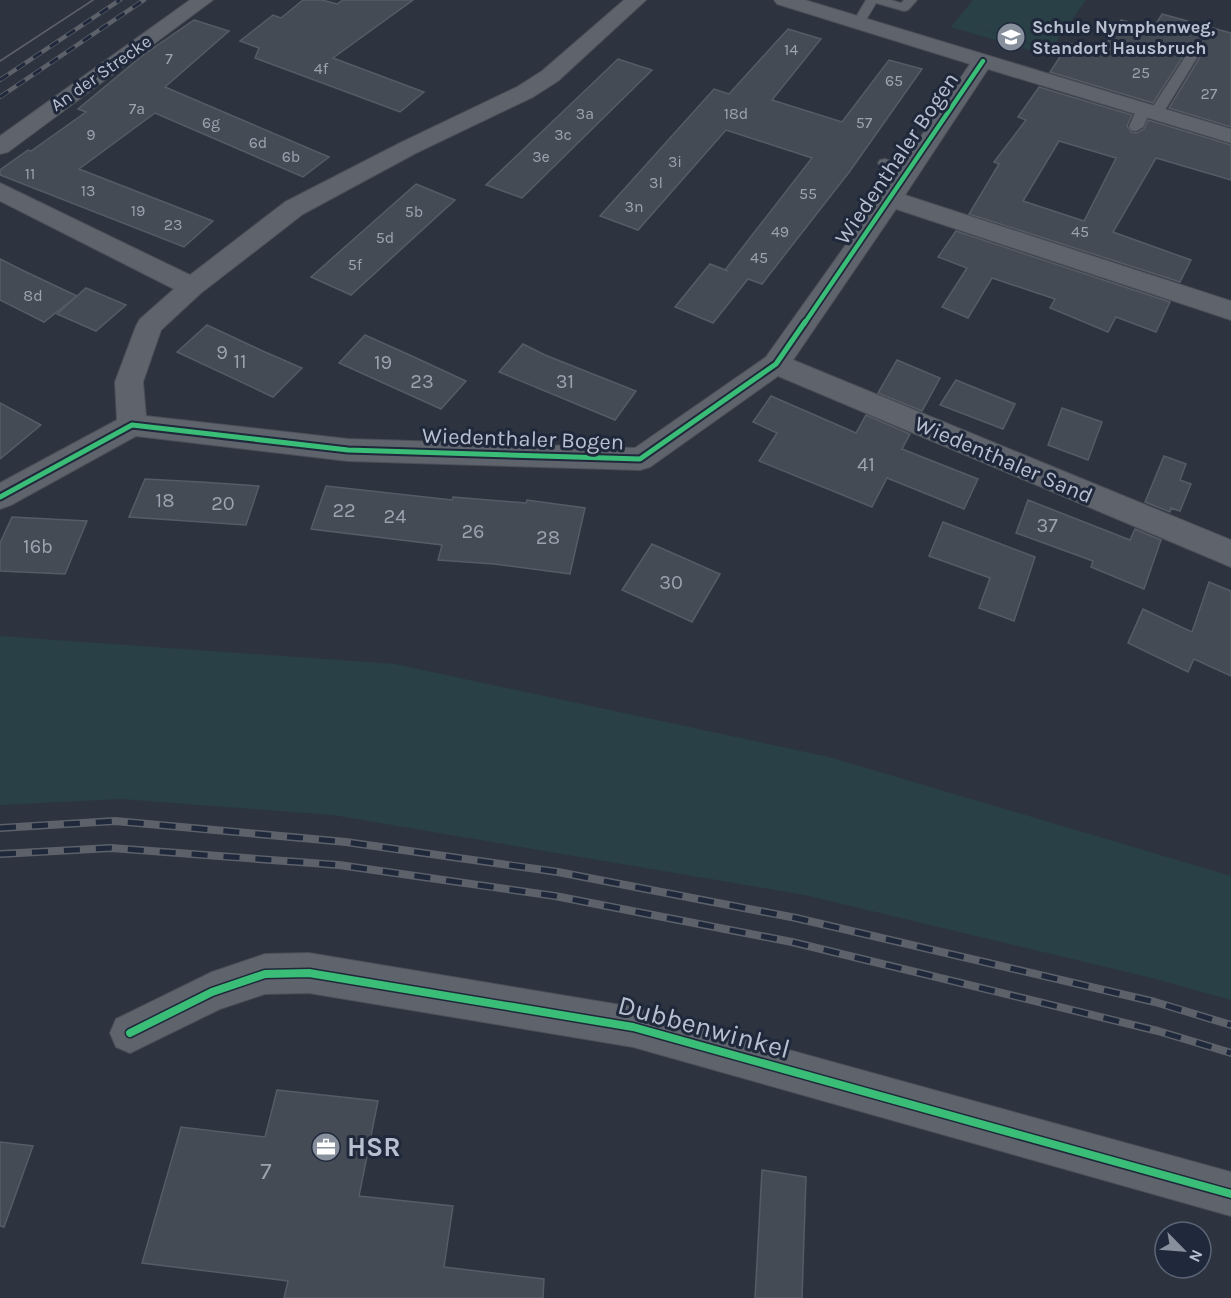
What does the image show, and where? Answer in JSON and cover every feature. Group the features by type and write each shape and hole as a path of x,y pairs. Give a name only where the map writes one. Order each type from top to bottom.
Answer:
{"street":[{"name":"An der Strecke","path":"0,147 203,0"},
{"path":"0,497 132,425 129,382 149,326 192,287 294,208 408,148 525,92 550,76 636,0"},
{"path":"784,0 983,61 1145,116 1231,136"},
{"name":"Wiedenthaler Bogen","path":"132,425 348,450 640,459 776,364 891,199 897,167 983,61"},
{"path":"0,191 192,287"},
{"path":"891,199 1231,311"},
{"name":"Wiedenthaler Sand","path":"776,364 1231,554"},
{"name":"Dubbenwinkel","path":"130,1033 212,992 265,974 309,973 633,1027 1231,1194"}],"lane":[{"path":"859,22 872,0"},
{"path":"877,0 904,7 911,0"},
{"path":"1145,116 1195,51"}],"green space":[{"path":"973,0 1086,0 1051,49 964,24 1050,50 1047,55 951,27"},
{"path":"0,636 395,664 829,757 1231,876 1231,1000 1156,979 805,895 333,815 121,799 0,805"}],"building":[{"path":"303,0 322,0 337,4 343,0 413,0 333,58 424,92 400,112 255,58 259,48 240,41 273,15 281,18"},
{"path":"1162,14 1231,33 1231,127 1169,108 1203,52 1196,45 1187,50 1153,103 1050,72 1069,43 1101,53 1121,20 1153,29"},
{"path":"194,20 229,31 165,87 329,157 303,177 155,113 79,169 213,221 184,247 0,175 0,170 86,112 78,109 143,55"},
{"path":"788,29 821,39 772,100 842,122 889,60 922,69 850,171 762,284 748,279 713,323 675,307 710,264 725,270 812,158 726,130 638,230 600,216 714,89 729,94"},
{"path":"618,59 652,70 522,198 486,185"},
{"path":"1039,87 1132,115 1127,126 1131,132 1137,133 1144,129 1148,120 1231,145 1231,180 1156,158 1113,232 1191,260 1180,282 969,214 999,164 994,162 1026,120 1018,117","holes":["1059,141 1116,158 1084,221 1023,201"]},
{"path":"416,184 455,200 351,295 311,277"},
{"path":"956,231 1170,302 1156,332 1116,317 1108,332 1050,308 1055,299 992,278 968,318 942,307 967,268 938,257"},
{"path":"0,259 77,296 44,322 0,300"},
{"path":"86,288 126,305 96,331 57,314"},
{"path":"207,325 302,368 273,397 177,352"},
{"path":"365,335 466,381 441,409 339,363"},
{"path":"523,344 636,391 615,420 499,372"},
{"path":"897,360 940,378 922,411 878,393"},
{"path":"956,380 1015,404 1003,429 940,405"},
{"path":"771,396 856,433 866,415 910,434 902,449 978,479 964,509 887,478 872,507 759,461 777,433 753,422"},
{"path":"0,403 41,425 0,459"},
{"path":"1062,408 1102,422 1088,460 1048,445"},
{"path":"1164,456 1186,464 1180,480 1191,484 1180,511 1171,508 1170,512 1145,502"},
{"path":"145,479 259,486 246,525 129,517"},
{"path":"326,486 452,500 453,497 526,503 527,500 585,508 570,574 494,564 438,560 442,545 311,529"},
{"path":"1028,500 1130,540 1135,529 1161,540 1144,589 1091,567 1093,561 1016,533"},
{"path":"12,517 87,521 65,574 0,571 0,543"},
{"path":"943,522 1035,557 1014,621 979,608 990,578 929,556"},
{"path":"652,544 720,574 692,622 622,590"},
{"path":"1209,582 1231,591 1231,676 1194,659 1188,672 1128,643 1143,609 1192,632"},
{"path":"277,1090 378,1101 359,1196 453,1206 444,1267 544,1279 543,1298 284,1298 288,1281 142,1263 181,1127 265,1137"},
{"path":"0,1142 33,1146 4,1227 0,1226"},
{"path":"762,1170 806,1177 802,1298 755,1298"}],"tram line":[{"path":"0,61 93,0"}],"railway":[{"path":"0,80 120,0"},
{"path":"0,97 144,0"},
{"path":"0,828 115,821 346,842 558,872 796,918 1155,1002 1231,1025"},
{"path":"0,854 111,848 339,865 555,896 792,942 1158,1031 1231,1053"}],"cycle path":[{"path":"0,497 132,425 348,450 640,459 776,364 891,199 983,61"},
{"path":"130,1033 212,992 265,974 309,973 633,1027 1231,1194"}],"place":[{"name":"Schule Nymphenweg, Standort Hausbruch","path":"1011,37"},
{"name":"HSR","path":"326,1147"}]}
